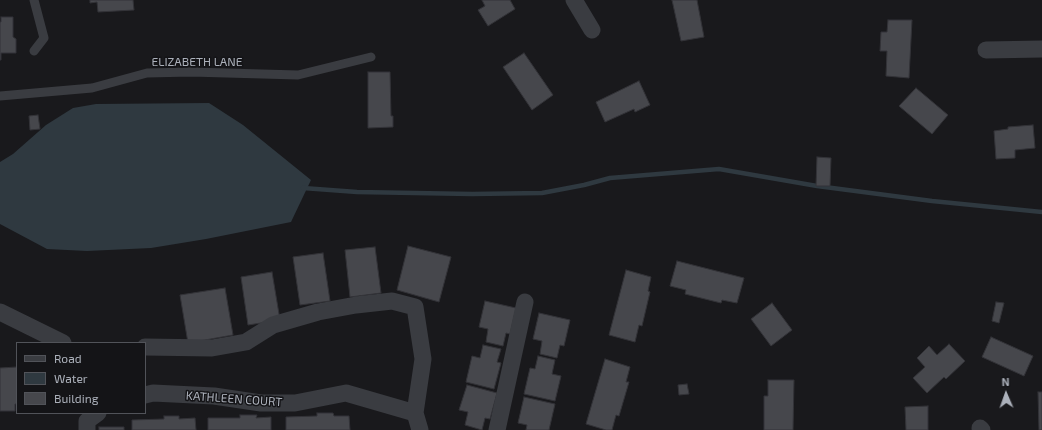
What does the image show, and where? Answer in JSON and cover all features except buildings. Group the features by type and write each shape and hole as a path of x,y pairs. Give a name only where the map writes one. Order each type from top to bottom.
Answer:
{"street":[{"path":"574,0 592,30"},
{"path":"986,50 1042,49"},
{"path":"146,347 212,348 246,342 273,325 310,314 356,305 392,301 414,308 423,359 415,413 420,430"},
{"path":"497,430 525,302"},
{"path":"0,312 61,342"},
{"name":"KATHLEEN COURT","path":"146,395 153,393 214,396 261,403 295,403 346,393 415,413"}],"lane":[{"path":"34,0 44,38 34,51"},
{"name":"ELIZABETH LANE","path":"0,96 92,88 147,73 191,72 298,75 371,57"}],"water":[{"path":"209,103 243,125 311,180 291,222 151,248 87,251 47,249 0,224 0,162 13,154 46,125 73,108 96,104"}],"waterway":[{"path":"303,188 357,192 472,194 542,193 584,185 610,178 719,169 817,186 932,201 1042,212"}]}
